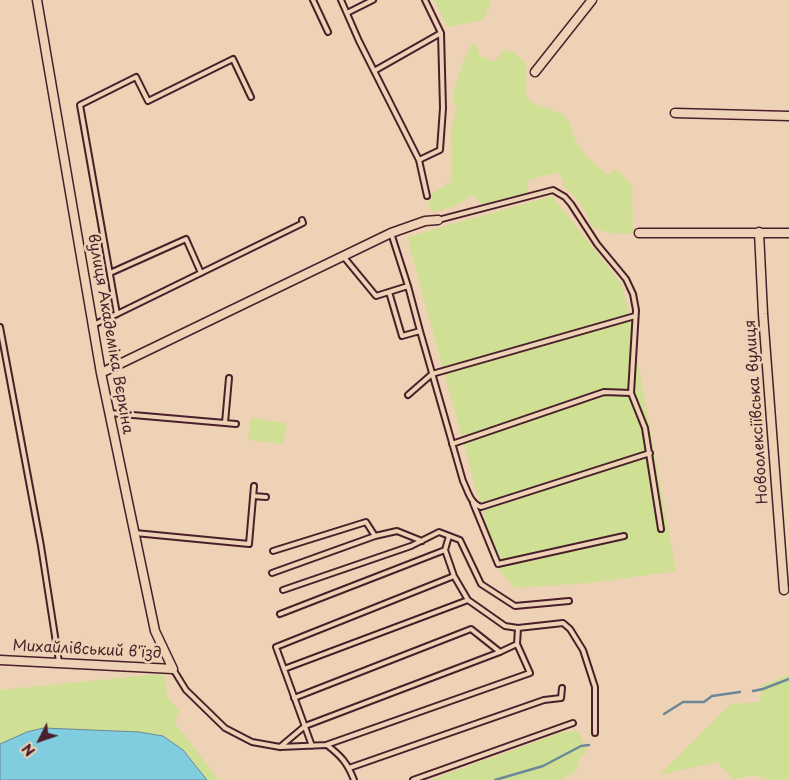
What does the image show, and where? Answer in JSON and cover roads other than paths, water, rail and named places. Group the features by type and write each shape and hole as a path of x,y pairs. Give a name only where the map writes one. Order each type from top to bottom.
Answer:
{"street":[{"name":"вулиця Академіка Вєркіна","path":"37,0 101,373 155,631 173,669"},
{"path":"535,72 592,0"},
{"path":"675,113 789,116"},
{"path":"101,373 391,233 425,221 438,220"},
{"name":"Новоолексіївська вулиця","path":"759,232 763,314 784,590"},
{"path":"639,233 789,232"},
{"name":"Михайлівський в'їзд","path":"0,660 173,669"}],"lane":[{"path":"312,0 328,32"},
{"path":"341,0 359,41 419,160 427,196"},
{"path":"348,13 373,0"},
{"path":"419,160 440,150 443,108 441,33 425,0"},
{"path":"374,69 441,33"},
{"path":"117,314 80,105 136,77 148,101 233,59 251,98"},
{"path":"438,220 553,190 572,204 597,244 626,279 633,294 636,310 632,393 646,428 661,529"},
{"path":"93,325 303,223 302,220"},
{"path":"391,233 408,286 463,481 498,564 624,536"},
{"path":"110,273 186,239 201,273"},
{"path":"344,256 376,296 408,286"},
{"path":"389,292 402,336 420,331"},
{"path":"408,395 432,374 635,316"},
{"path":"0,327 41,546 59,663"},
{"path":"225,423 229,378"},
{"path":"452,444 604,392 632,393"},
{"path":"110,413 236,424"},
{"path":"471,498 475,504 481,506 650,453"},
{"path":"135,533 249,544 254,486"},
{"path":"253,496 266,497"},
{"path":"273,551 366,522 375,536"},
{"path":"272,574 375,536 397,531 422,541"},
{"path":"283,590 411,546 439,532 460,540 480,584 515,606 569,601"},
{"path":"449,536 445,550 454,576 468,600 505,626 518,628 563,623 570,629 583,650 595,687 595,733"},
{"path":"280,614 445,550"},
{"path":"312,746 276,647 454,576"},
{"path":"284,670 468,600"},
{"path":"173,669 186,690 225,728 252,742 280,747 326,745 530,673 517,644 518,628"},
{"path":"294,698 471,629 500,652"},
{"path":"280,747 304,726 517,644"},
{"path":"349,768 544,700 561,698 562,688"},
{"path":"413,780 573,723"},
{"path":"326,745 340,755 349,768 354,780"}],"water":[{"path":"44,728 139,732 163,736 183,750 207,780 0,780 0,744 27,732"}],"waterway":[{"path":"753,691 789,679"},
{"path":"664,714 683,702 704,702 712,696 740,692"},
{"path":"495,780 543,766 581,746 589,745"}]}
